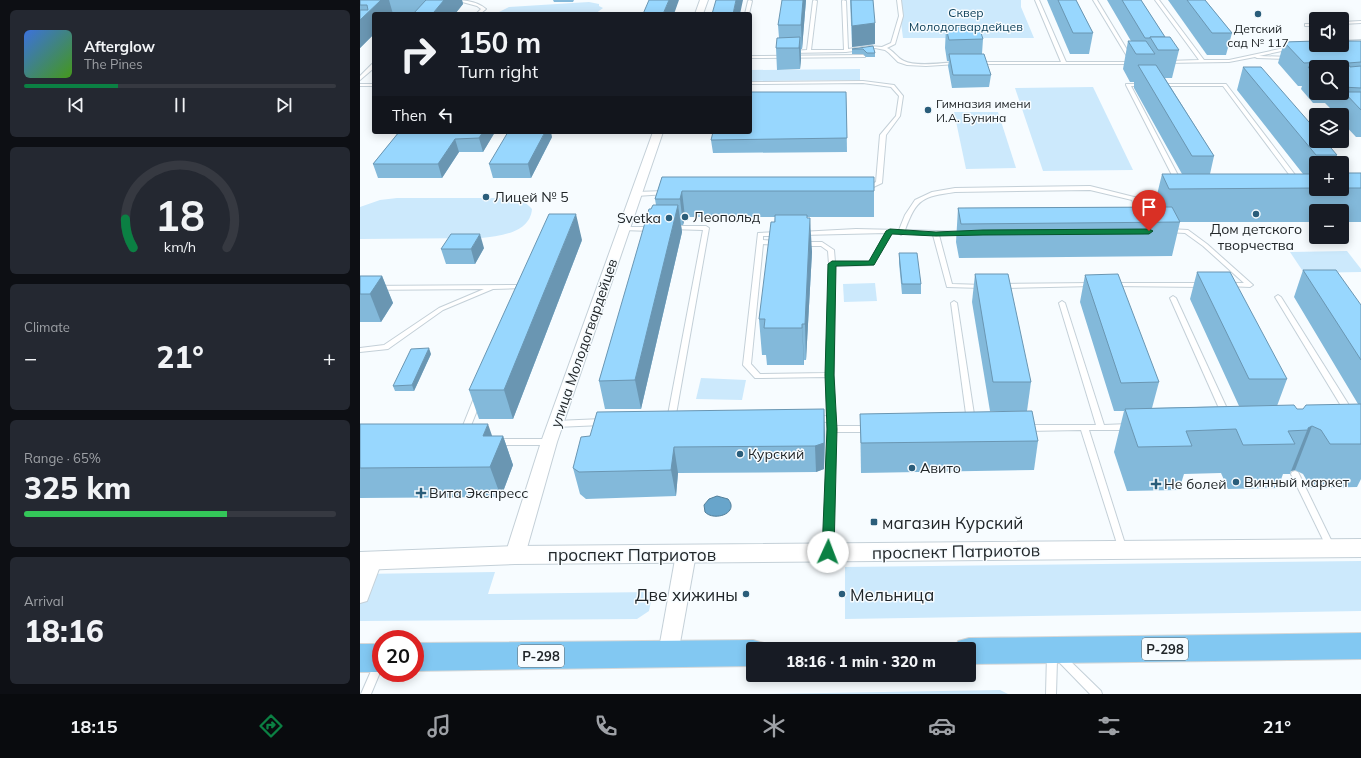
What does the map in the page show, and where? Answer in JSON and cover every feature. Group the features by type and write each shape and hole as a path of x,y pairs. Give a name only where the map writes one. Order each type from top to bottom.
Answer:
{"highway":[{"name":"Р-298","path":"976,651 1361,646"},
{"name":"Р-298","path":"424,657 746,653"},
{"path":"360,658 372,658"}],"street":[{"path":"700,12 704,0"},
{"name":"улица Молодогвардейцев","path":"516,555 556,424 657,134"},
{"name":"проспект Патриотов","path":"366,561 516,555 1361,548"},
{"path":"668,654 686,554"},
{"path":"360,595 366,561"}],"lane":[{"path":"457,0 478,5 484,9 480,12"},
{"path":"881,49 893,44 901,16 899,0"},
{"path":"1037,0 1064,63"},
{"path":"1095,0 1133,63"},
{"path":"1156,0 1203,62"},
{"path":"747,12 750,1"},
{"path":"809,52 815,1"},
{"path":"844,1 846,51"},
{"path":"1349,23 1361,22"},
{"path":"1350,42 1361,41"},
{"path":"1350,42 1361,48"},
{"path":"1164,62 1228,61 1295,47"},
{"path":"752,52 846,51 864,48 887,49 892,52 895,58 900,62 908,64 964,64"},
{"path":"752,57 863,56"},
{"path":"1248,57 1293,58"},
{"path":"972,63 1141,63"},
{"path":"360,79 372,67"},
{"path":"752,83 863,82 892,86 902,96 898,116 883,135 879,183 863,189"},
{"path":"360,85 372,85"},
{"path":"1181,186 1128,85 1224,85 1301,187"},
{"path":"1349,113 1361,113"},
{"path":"1324,148 1331,156"},
{"path":"1349,179 1361,194"},
{"path":"901,233 908,215 917,201 932,194 955,190 1090,188 1110,192 1120,197 1134,199 1169,199"},
{"path":"636,194 675,193"},
{"path":"1134,199 1146,225"},
{"path":"624,229 706,228 671,420"},
{"path":"832,264 871,264 890,231"},
{"path":"799,233 890,231 901,233 936,234 975,232"},
{"path":"1164,231 1186,231 1206,245 1250,285 1218,285"},
{"path":"783,233 760,234 747,365 758,376 830,375"},
{"path":"936,234 949,286 989,286"},
{"path":"760,242 783,243"},
{"path":"799,244 822,244 831,250 830,375 832,429 828,552"},
{"path":"360,288 495,287 526,284 521,295"},
{"path":"1108,286 1210,285"},
{"path":"997,286 1100,286"},
{"path":"360,350 386,348 440,309 495,287"},
{"path":"1278,297 1353,418"},
{"path":"1173,298 1228,419"},
{"path":"954,302 972,428 965,428"},
{"path":"1062,303 1101,427"},
{"path":"460,442 482,390"},
{"path":"808,420 831,419"},
{"path":"556,424 610,422"},
{"path":"1084,427 1123,550"},
{"path":"1020,428 1139,427"},
{"path":"832,429 879,429"},
{"path":"490,442 550,442"},
{"path":"1295,474 1331,548"},
{"path":"1051,694 1052,650"},
{"path":"1052,650 1097,694"},
{"path":"366,694 372,680"}],"green space":[{"name":"Сквер Молодогвардейцев","path":"898,0 1021,0 1021,7 1034,38 903,38"},
{"path":"589,2 599,4 599,6 603,8 598,12 499,12 509,7"},
{"path":"860,69 860,80 752,81 752,70"},
{"path":"1093,87 1133,170 1043,171 1015,88"},
{"path":"954,112 998,112 1016,168 966,169"},
{"path":"397,198 507,198 522,201 532,209 530,217 520,228 513,232 497,236 481,238 360,239 360,207 380,200"},
{"path":"1347,251 1361,269 1361,272 1304,273 1290,252"},
{"path":"875,283 877,301 844,302 843,284"},
{"path":"701,378 746,380 742,400 696,399"},
{"path":"1361,561 1361,611 845,619 845,567"},
{"path":"495,572 488,594 653,592 649,611 637,619 360,621 360,574"},
{"path":"1000,690 1008,694 766,694"}],"water":[{"path":"717,496 728,499 731,504 731,508 728,512 719,516 709,515 705,512 704,505 709,499"}],"building":[{"path":"360,0 381,0 360,20 360,10 368,10 367,5 360,5"},
{"path":"426,0 444,0 434,12 415,12"},
{"path":"649,0 669,0 664,12 644,12"},
{"path":"716,0 736,0 733,12 713,12"},
{"path":"782,0 803,0 801,25 778,25"},
{"path":"851,0 873,0 875,23 852,26"},
{"path":"1058,0 1076,0 1093,33 1073,33"},
{"path":"1122,0 1141,0 1165,37 1145,38"},
{"path":"1187,0 1205,0 1232,33 1212,33"},
{"path":"946,27 979,27 983,39 949,40"},
{"path":"800,37 799,48 776,48 777,38"},
{"path":"1150,37 1170,37 1179,50 1158,50"},
{"path":"1128,41 1146,41 1155,54 1136,54"},
{"path":"1309,41 1309,52 1349,52 1349,41 1361,41 1361,62 1349,63 1349,60 1309,60 1309,63 1304,63 1284,42"},
{"path":"873,46 875,53 867,53 863,49 852,49"},
{"path":"949,54 984,54 991,75 953,75"},
{"path":"1138,65 1156,65 1214,156 1192,156"},
{"path":"1349,65 1350,67 1361,66 1361,88 1349,87"},
{"path":"1243,67 1261,67 1309,122 1309,147"},
{"path":"752,92 846,92 847,138 711,140 712,134 752,134"},
{"path":"1349,92 1361,92 1361,110 1349,97"},
{"path":"397,134 482,134 479,138 455,139 438,164 373,164"},
{"path":"507,134 544,134 528,164 489,164"},
{"path":"1310,148 1331,148 1337,155 1316,155"},
{"path":"1349,173 1361,173 1361,188 1349,188"},
{"path":"1162,174 1309,174 1309,188 1169,189"},
{"path":"662,177 874,177 874,191 682,191 680,199 655,199"},
{"path":"653,205 678,205 635,380 599,381 649,209 651,209"},
{"path":"1172,207 1180,222 961,224 958,208"},
{"path":"549,214 576,214 504,390 469,390"},
{"path":"775,215 807,215 807,218 810,218 805,324 802,324 802,328 764,328 765,319 759,319 771,222 775,222"},
{"path":"451,234 480,234 471,249 441,249"},
{"path":"899,253 917,253 921,284 902,284"},
{"path":"1303,270 1336,270 1361,305 1361,360"},
{"path":"1197,272 1230,272 1287,379 1249,379"},
{"path":"975,274 1008,274 1031,382 993,382"},
{"path":"1118,274 1159,382 1121,383 1085,275"},
{"path":"360,276 382,276 370,294 360,294"},
{"path":"429,348 412,385 393,386 411,349"},
{"path":"1361,404 1361,444 1330,444 1321,430 1312,426 1308,428 1308,430 1288,431 1295,444 1243,445 1236,429 1186,431 1192,446 1138,447 1125,409 1294,405 1297,409 1303,409 1306,405"},
{"path":"824,409 824,443 815,446 674,447 671,470 579,472 573,468 581,437 590,436 597,412"},
{"path":"1032,411 1038,441 861,443 860,414"},
{"path":"360,424 488,424 483,436 503,436 490,467 360,468"}],"place":[{"name":"Детский сад № 117","path":"1258,14"},
{"name":"Гимназия имени И.А. Бунина","path":"928,110"},
{"name":"Лицей № 5","path":"486,197"},
{"name":"Дом детского творчества","path":"1256,214"},
{"name":"Леопольд","path":"685,217"},
{"name":"Svetka","path":"669,218"},
{"name":"Курский","path":"740,454"},
{"name":"Авито","path":"912,468"},
{"name":"Винный маркет","path":"1236,482"},
{"name":"Не болей","path":"1156,484"},
{"name":"Вита Экспресс","path":"421,493"},
{"name":"магазин Курский","path":"874,522"},
{"name":"Две хижины","path":"746,594"},
{"name":"Мельница","path":"842,594"}],"route":[{"path":"828,552 832,429 830,375 832,264 871,264 887,239 890,231 901,233 936,234 983,232 1149,231"}]}
